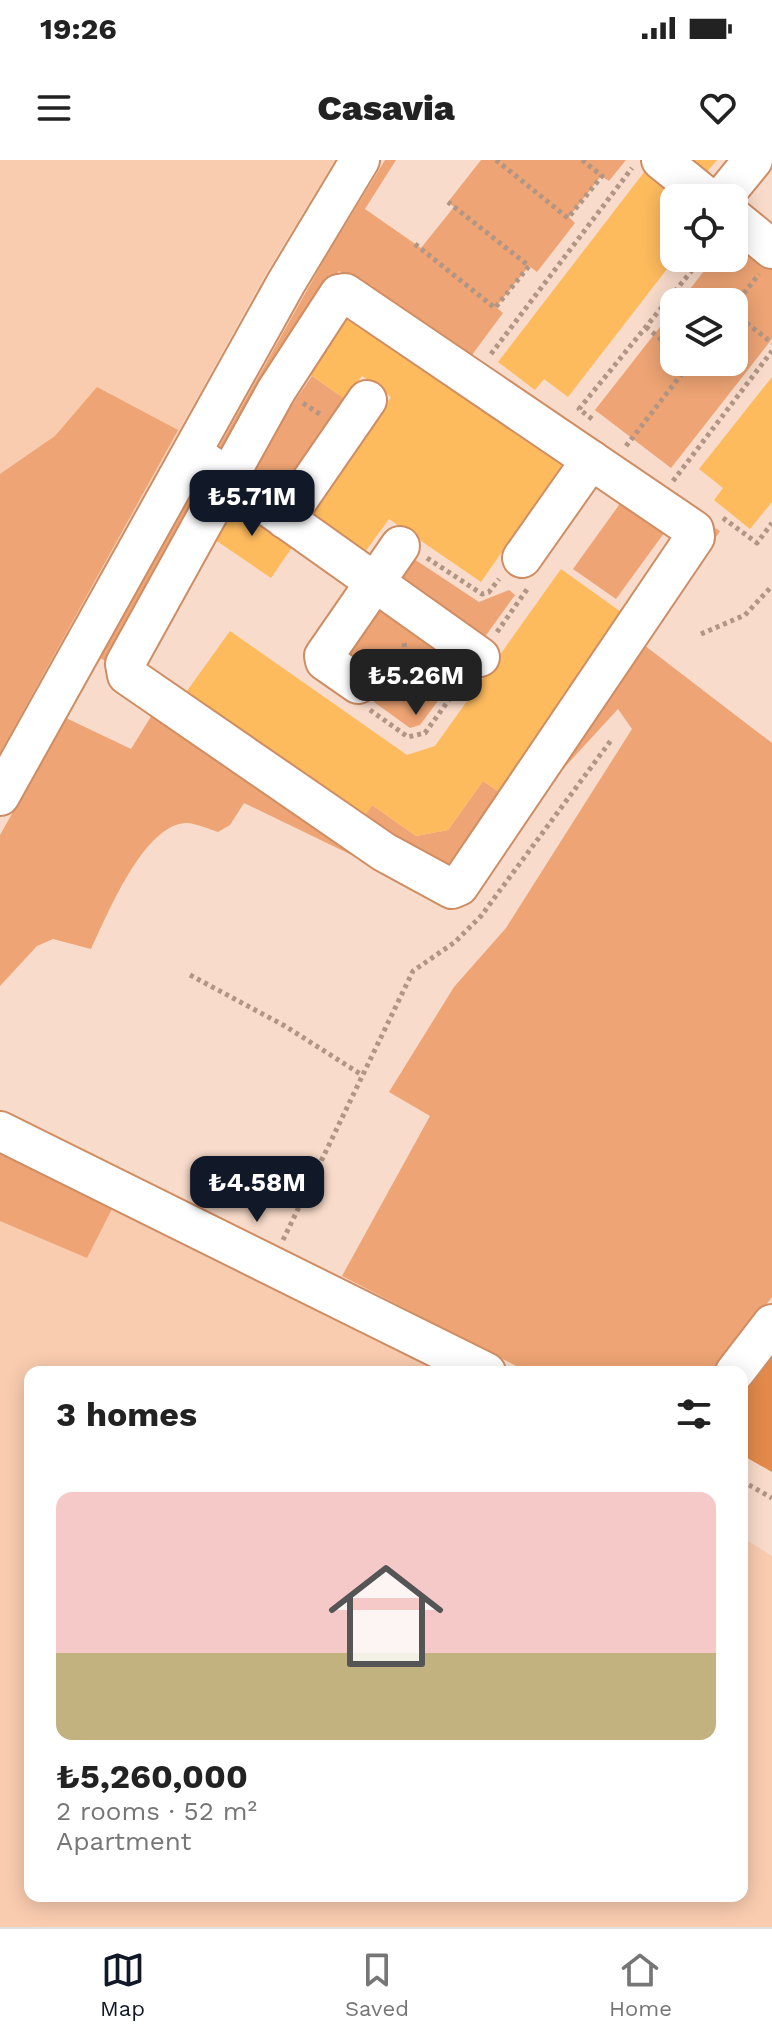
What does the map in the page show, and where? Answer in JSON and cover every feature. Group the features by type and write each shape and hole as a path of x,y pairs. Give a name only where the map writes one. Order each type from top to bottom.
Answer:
{"street":[{"path":"0,796 293,270 360,160"},
{"path":"733,184 753,160"},
{"path":"649,161 686,184"},
{"path":"748,235 767,259"},
{"path":"345,293 603,441 694,530 695,537 459,886 452,889 384,852 127,675 125,664 279,386 339,294 345,293"},
{"path":"285,519 367,400"},
{"path":"518,577 603,441"},
{"path":"192,452 374,582 474,665"},
{"path":"358,684 325,661 324,656 400,546"},
{"path":"0,1131 474,1366"},
{"path":"740,1366 772,1324"}],"path":[{"path":"496,160 568,218 602,176 582,160"},
{"path":"486,362 649,161"},
{"path":"415,244 495,308 529,266 448,202"},
{"path":"747,288 767,259"},
{"path":"568,410 579,409 691,272"},
{"path":"748,324 772,343"},
{"path":"646,327 660,338"},
{"path":"673,481 772,351"},
{"path":"626,446 679,376"},
{"path":"279,386 345,432"},
{"path":"579,409 603,441 626,446 638,455"},
{"path":"661,473 685,490"},
{"path":"721,516 757,543 772,523"},
{"path":"400,546 406,544 482,594 489,592 501,577 518,577"},
{"path":"701,634 745,615 772,586"},
{"path":"404,643 410,679"},
{"path":"393,659 421,655"},
{"path":"358,684 410,679 474,665"},
{"path":"271,1265 413,971 455,942 481,916 612,739"},
{"path":"190,975 285,1026 362,1075"},
{"path":"748,1484 772,1498"}],"shaded area":[{"path":"0,160 335,160 268,270 0,753"},
{"path":"385,160 396,160 365,209 421,248 454,207 448,202 481,160 626,160 609,181 601,176 569,217 575,223 537,272 529,266 496,307 503,313 469,359 339,271 224,459 215,454 324,260"},
{"path":"748,243 772,261 772,339 748,370 748,288 691,288 703,272 748,272"},
{"path":"660,327 660,376 743,376 671,468 595,410"},
{"path":"312,376 345,399 283,492 254,471 283,418"},
{"path":"97,387 178,430 0,753 0,474 55,436"},
{"path":"201,478 209,484 109,663 100,658"},
{"path":"624,498 667,529 616,599 573,569"},
{"path":"715,528 720,531 644,645 772,743 772,1297 719,1366 516,1366 342,1276 430,1116 389,1092 454,987 506,928 632,729 618,709 527,808"},
{"path":"408,555 479,602 509,590 515,595 479,645 390,579"},
{"path":"378,595 469,659 420,725 410,728 374,702 364,677 336,656"},
{"path":"155,710 393,875 244,803 230,825 218,832 188,823 172,827 157,838 129,873 91,949 53,939 37,946 0,986 0,835 66,718 131,749"},
{"path":"483,781 502,794 452,865 442,870 360,822 372,805 416,836 448,830"},
{"path":"0,1149 430,1366 24,1366 24,1902 748,1902 748,1541 772,1556 772,1927 0,1927"},
{"path":"0,1149 114,1205 87,1258 0,1221"},
{"path":"772,1352 772,1472 748,1458 748,1382"}],"building":[{"path":"675,160 717,160 700,180"},
{"path":"645,171 662,184 660,272 665,272 568,397 544,379 535,390 498,362"},
{"path":"345,314 562,465 481,582 389,519 362,556 308,518 391,397 362,376 345,399 305,371"},
{"path":"772,377 772,502 750,529 714,500 723,488 699,469"},
{"path":"234,497 297,540 271,578 208,535"},
{"path":"561,569 628,617 502,794 483,781 448,830 416,836 372,805 360,822 182,698 230,631 407,755 435,746"}]}
